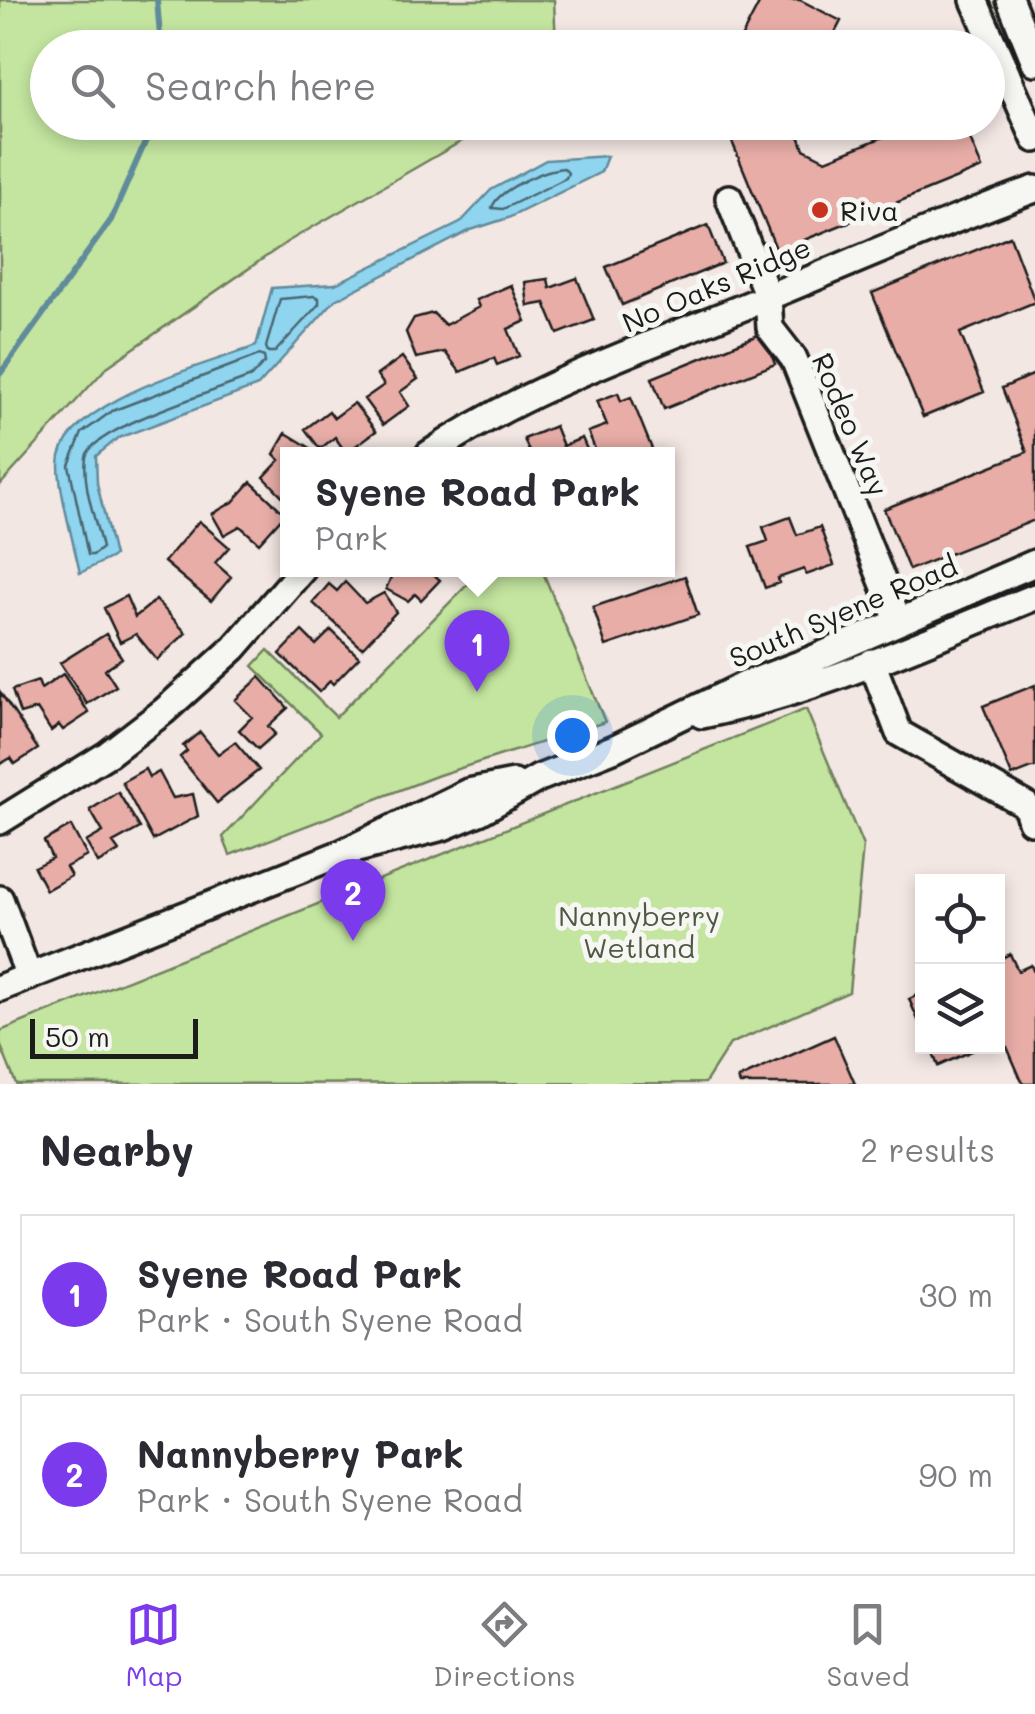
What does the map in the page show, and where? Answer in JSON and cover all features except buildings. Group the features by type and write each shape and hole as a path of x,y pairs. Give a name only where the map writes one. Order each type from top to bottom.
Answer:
{"street":[{"path":"974,0 987,30"},
{"path":"1010,0 1035,62"},
{"path":"1005,71 1035,140"},
{"name":"No Oaks Ridge","path":"440,447 546,387 1035,189"},
{"name":"Rodeo Way","path":"729,198 768,297 770,328 794,359 898,620"},
{"name":"South Syene Road","path":"0,988 342,853 443,827 539,778 678,720 727,692 1035,564"},
{"path":"0,820 108,754 164,711 234,648 296,577"},
{"name":"South Syene Road","path":"678,720 752,705 818,685 1035,597"},
{"path":"872,662 899,733 1026,805 1031,821 1035,819"},
{"path":"0,899 29,976"}],"green space":[{"path":"0,0 554,0 555,30 30,30 30,140 464,140 287,242 107,367 0,485"},
{"path":"475,577 545,577 605,722 439,775 230,855 223,837 321,733 253,666 268,650 336,717"},
{"name":"Nannyberry Wetland","path":"806,709 863,846 849,992 730,1044 705,1083 16,1084 0,1044 0,1031"}],"water":[{"path":"607,156 601,172 508,218 471,230 335,300 258,386 118,438 96,456 97,483 114,556 80,573 59,465 65,443 83,422 139,389 256,346 272,288 335,284 460,223 491,190 546,160"}],"waterway":[{"path":"157,0 160,30"},
{"path":"0,374 111,220 146,140"}],"place":[{"name":"Riva","path":"820,210"},
{"name":"Syene Road Park","path":"477,692"},
{"name":"Nannyberry Park","path":"353,941"}]}
